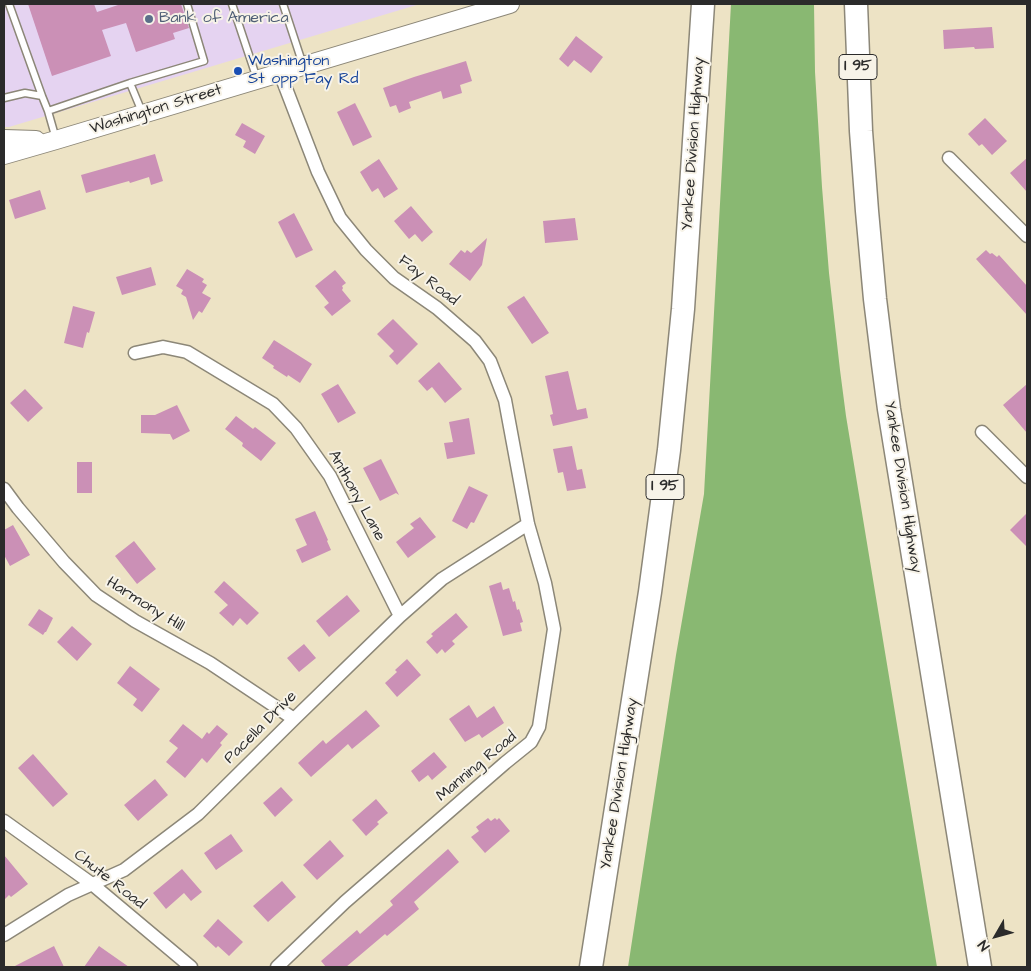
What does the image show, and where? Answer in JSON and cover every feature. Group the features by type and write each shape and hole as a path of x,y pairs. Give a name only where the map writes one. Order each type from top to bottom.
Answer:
{"highway":[{"name":"Yankee Division Highway","path":"592,967 656,554 669,450 683,300 703,4"},
{"name":"Yankee Division Highway","path":"856,4 866,211 884,373 980,967"}],"main road":[{"name":"Washington Street","path":"4,155 304,66 492,6 510,4"},
{"path":"4,139 56,140"}],"street":[{"name":"Fay Road","path":"280,73 318,172 340,218 366,250 394,278 437,308 474,341 490,361 505,400 528,524"},
{"path":"949,158 1027,236"},
{"name":"Anthony Lane","path":"135,353 163,346 187,352 274,404 296,428 330,476 400,616"},
{"path":"982,432 1027,478"},
{"name":"Harmony Hill","path":"4,489 64,562 96,595 135,621 210,663 294,719"},
{"name":"Pacella Drive","path":"4,935 68,895 124,870 198,814 400,616 442,578 528,524"},
{"name":"Manning Road","path":"278,967 345,902 531,742 539,727 554,629 545,584 528,524"},
{"name":"Chute Road","path":"4,821 92,884 190,967"}],"lane":[{"path":"9,4 48,111 56,140"},
{"path":"48,111 130,83 204,61 187,4"},
{"path":"232,4 258,80"},
{"path":"283,4 304,66"},
{"path":"130,83 143,114"},
{"path":"4,98 25,93 42,96"}],"shaded area":[{"path":"4,4 420,4 4,127"}],"green space":[{"path":"731,4 814,4 815,72 822,187 840,370 937,967 628,967 676,655 704,494"}],"building":[{"path":"28,4 94,4 97,12 121,4 181,4 189,28 173,33 175,39 136,52 126,23 102,30 111,56 52,76"},
{"path":"992,27 994,48 944,49 943,30"},
{"path":"576,36 603,57 591,73 574,60 568,67 559,59"},
{"path":"466,61 472,81 460,85 462,93 443,99 441,91 409,102 411,108 399,113 396,105 390,107 383,88"},
{"path":"355,103 372,137 353,146 337,112"},
{"path":"985,118 1007,141 992,155 982,144 979,146 968,134"},
{"path":"242,123 265,136 255,154 243,147 246,141 235,135"},
{"path":"155,154 163,181 151,185 149,177 86,193 81,175"},
{"path":"1027,158 1027,192 1010,173"},
{"path":"379,159 398,189 384,198 378,188 372,192 360,172"},
{"path":"40,190 46,209 15,219 9,200"},
{"path":"411,206 433,232 422,242 415,234 409,239 394,221"},
{"path":"294,213 313,250 296,258 278,222"},
{"path":"575,218 578,240 545,243 543,221"},
{"path":"487,238 482,265 470,281 449,264 461,250 465,253 467,250 471,253"},
{"path":"986,250 997,257 999,255 1027,286 1027,315 976,259"},
{"path":"151,267 156,285 122,295 116,277"},
{"path":"187,269 204,279 202,282 207,285 202,293 211,298 202,313 199,311 193,320 186,297 181,294 183,290 176,286"},
{"path":"335,270 346,283 342,286 342,290 351,301 332,316 324,307 329,303 315,286"},
{"path":"524,296 549,333 532,344 507,307"},
{"path":"73,306 95,312 83,348 64,343"},
{"path":"393,319 418,344 397,365 389,356 394,351 377,334"},
{"path":"274,340 312,364 300,383 273,368 274,366 262,358"},
{"path":"439,362 462,389 445,403 432,387 427,391 418,381"},
{"path":"568,371 577,410 586,408 588,418 553,426 550,415 553,414 545,376"},
{"path":"338,384 356,413 338,423 321,394"},
{"path":"1027,384 1027,433 1003,405"},
{"path":"25,389 43,408 28,422 10,403"},
{"path":"177,405 190,431 173,440 170,434 141,433 141,415 155,415"},
{"path":"236,416 253,429 255,427 276,443 261,461 225,429"},
{"path":"469,418 475,454 447,459 444,443 453,442 449,422"},
{"path":"572,446 577,470 582,469 586,488 567,491 563,472 558,473 553,449"},
{"path":"381,459 399,495 396,493 380,501 363,468"},
{"path":"77,462 92,462 92,493 77,493"},
{"path":"469,486 488,495 474,523 471,522 467,529 452,521"},
{"path":"315,511 331,550 302,563 296,550 307,545 295,519"},
{"path":"1027,513 1027,547 1010,530"},
{"path":"420,517 436,537 408,558 396,542 414,528 410,524"},
{"path":"13,525 30,555 10,566 4,555 4,530"},
{"path":"134,541 156,569 137,584 115,556"},
{"path":"224,581 259,613 247,625 240,618 233,626 219,613 228,605 214,592"},
{"path":"501,582 503,590 509,588 513,602 515,601 517,610 519,609 523,622 520,623 522,631 503,636 489,586"},
{"path":"347,595 360,611 329,637 316,621"},
{"path":"39,609 53,618 43,635 28,625"},
{"path":"456,613 468,627 452,641 455,644 445,653 442,649 437,654 426,642 433,636 431,634"},
{"path":"72,626 92,644 77,661 57,642"},
{"path":"304,644 316,658 299,672 287,658"},
{"path":"407,659 421,675 397,697 385,683"},
{"path":"130,666 160,689 142,712 133,705 137,699 117,683"},
{"path":"469,705 477,718 494,706 504,723 482,738 479,734 465,742 449,719"},
{"path":"366,710 380,726 352,749 348,744 311,777 298,763 323,740 326,744"},
{"path":"183,724 202,739 207,732 209,734 217,725 228,734 220,743 222,745 207,763 202,758 185,778 166,762 178,748 169,741"},
{"path":"434,752 447,767 432,780 428,775 419,782 411,771"},
{"path":"33,754 68,794 53,807 18,768"},
{"path":"155,779 168,795 138,821 124,805"},
{"path":"281,787 293,800 275,817 263,803"},
{"path":"376,799 388,813 377,822 379,824 366,836 352,820"},
{"path":"488,818 491,821 499,818 510,831 485,853 471,837 479,831 476,827"},
{"path":"231,834 243,851 216,870 204,853"},
{"path":"330,840 344,856 317,880 303,865"},
{"path":"448,849 459,862 414,902 419,909 387,936 385,934 346,967 326,967 321,961 357,930 360,934 393,905 390,901"},
{"path":"4,855 28,884 4,900"},
{"path":"182,869 202,892 191,901 184,893 166,909 153,893"},
{"path":"282,881 296,897 268,922 253,906"},
{"path":"218,919 243,942 229,956 218,946 216,948 203,936"},
{"path":"54,946 64,967 13,967"},
{"path":"99,946 129,967 84,967"}],"place":[{"name":"Bank of America","path":"149,19"},
{"name":"Washington St opp Fay Rd","path":"238,71"}]}
